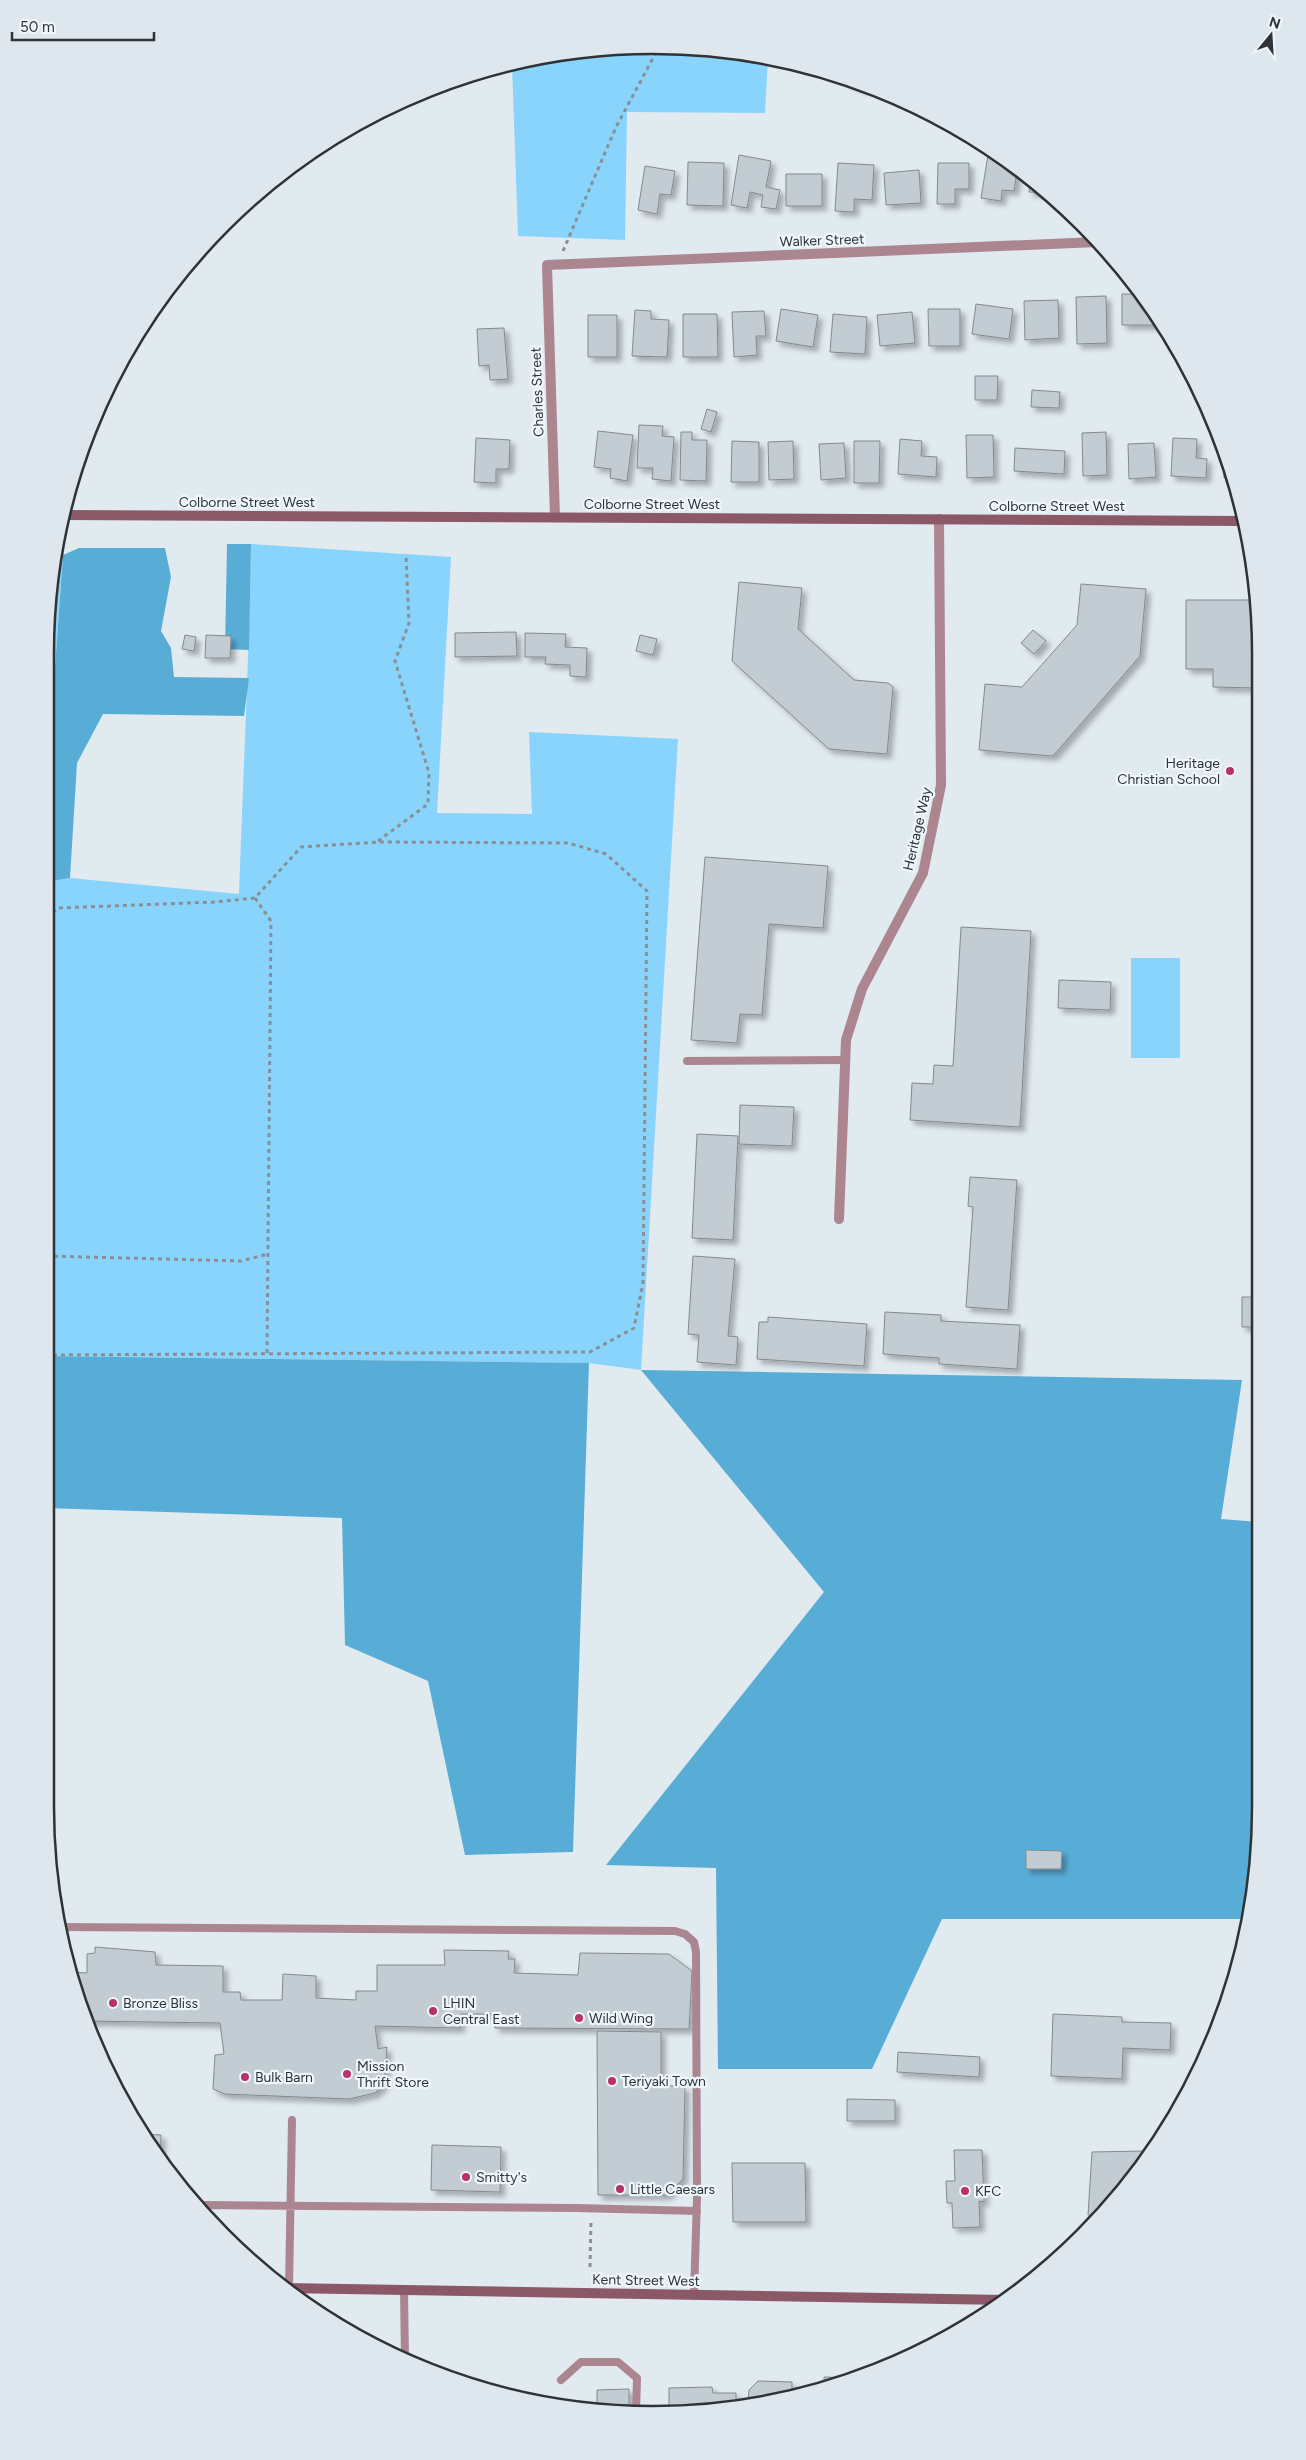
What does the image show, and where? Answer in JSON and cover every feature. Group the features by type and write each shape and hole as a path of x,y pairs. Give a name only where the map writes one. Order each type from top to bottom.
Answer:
{"street":[{"name":"Walker Street","path":"552,265 1089,242"},
{"name":"Charles Street","path":"552,265 555,518"},
{"name":"Colborne Street West","path":"70,515 1237,521"},
{"name":"Heritage Way","path":"839,1219 846,1040 862,989 923,873 941,786 939,520"},
{"name":"Kent Street West","path":"297,2288 993,2300"}],"lane":[{"path":"687,1061 845,1060"},
{"path":"66,1927 674,1931 685,1934 694,1942 696,1952 697,2211 694,2294"},
{"path":"286,2281 292,2120"},
{"path":"205,2205 592,2208 697,2211"},
{"path":"404,2290 404,2352"},
{"path":"561,2380 581,2362 618,2362 637,2378 636,2406"}],"path":[{"path":"552,265 616,127 655,54"},
{"path":"378,842 428,804 429,773 395,661 409,623 406,555"},
{"path":"54,911 58,908 215,902 255,898 301,847 378,842 568,843 606,854 647,891 643,1283 634,1328 590,1352 54,1355"},
{"path":"255,898 271,921 267,1354"},
{"path":"54,1256 241,1261 268,1254"},
{"path":"590,2268 592,2208"}],"shaded area":[{"path":"653,54 692,55 768,65 765,113 627,112 625,240 518,236 512,71 575,59"},
{"path":"227,544 251,544 249,650 225,649"},
{"path":"251,544 451,557 437,813 532,814 529,732 678,739 641,1370 589,1363 54,1356 54,881 70,878 239,894"},
{"path":"79,548 165,548 171,577 161,631 171,648 174,677 249,678 244,716 103,714 77,763 70,878 54,881 54,682 63,555"},
{"path":"63,555 54,682 55,614"},
{"path":"1131,958 1180,958 1180,1058 1131,1058"},
{"path":"54,1356 589,1363 573,1852 465,1855 428,1681 345,1645 342,1518 54,1508"},
{"path":"641,1370 1242,1380 1221,1519 1252,1521 1251,1846 1242,1919 942,1919 872,2069 718,2069 716,1868 606,1865 824,1592"}],"building":[{"path":"739,155 771,161 766,187 780,190 776,209 761,207 763,195 750,192 747,208 731,205"},
{"path":"988,156 1016,177 1014,191 1002,190 1001,201 981,198"},
{"path":"688,162 724,163 723,206 687,205"},
{"path":"838,163 874,165 872,200 854,199 854,212 835,211"},
{"path":"938,163 969,163 969,189 955,189 955,204 937,204"},
{"path":"645,166 675,171 671,195 660,194 657,214 638,210"},
{"path":"919,170 921,203 886,205 884,173"},
{"path":"786,174 822,174 822,206 786,206"},
{"path":"1029,187 1036,192 1029,192"},
{"path":"1122,294 1132,294 1154,325 1122,325"},
{"path":"1106,296 1107,343 1077,344 1076,297"},
{"path":"1058,300 1059,338 1025,340 1024,301"},
{"path":"976,304 1013,309 1009,339 972,334"},
{"path":"781,309 818,315 813,347 776,341"},
{"path":"928,309 960,309 960,346 929,346"},
{"path":"635,310 651,311 651,319 669,320 667,357 632,356"},
{"path":"764,311 766,336 756,336 757,355 734,357 732,312"},
{"path":"912,312 915,343 880,346 877,315"},
{"path":"683,314 717,314 718,357 683,357"},
{"path":"833,314 867,317 865,354 830,352"},
{"path":"588,315 617,315 617,357 588,357"},
{"path":"504,328 508,379 490,380 489,365 479,366 477,329"},
{"path":"975,376 998,376 997,400 975,400"},
{"path":"1032,390 1060,392 1059,408 1031,407"},
{"path":"707,409 717,412 711,432 701,429"},
{"path":"639,425 663,426 662,436 674,437 671,481 652,479 653,468 637,468"},
{"path":"598,431 633,435 627,481 610,478 611,469 594,467"},
{"path":"681,432 692,432 692,440 707,440 706,481 680,480"},
{"path":"1106,432 1107,475 1083,476 1082,433"},
{"path":"966,435 993,435 994,477 967,478"},
{"path":"476,438 510,440 509,469 496,469 496,483 474,482"},
{"path":"1173,438 1197,439 1196,458 1207,459 1206,478 1171,476"},
{"path":"900,439 922,441 921,456 937,457 936,477 898,474"},
{"path":"732,441 759,442 759,482 731,482"},
{"path":"793,441 794,479 769,480 768,442"},
{"path":"854,441 880,441 879,483 854,483"},
{"path":"844,443 846,478 821,480 819,444"},
{"path":"1154,443 1156,477 1129,479 1128,444"},
{"path":"1015,448 1065,451 1064,474 1014,471"},
{"path":"739,582 802,588 798,629 854,680 888,683 893,687 887,754 829,749 732,661"},
{"path":"1081,584 1146,589 1140,656 1053,756 979,750 985,684 1022,687 1077,625"},
{"path":"1186,600 1250,600 1252,688 1213,687 1213,669 1186,669"},
{"path":"1033,630 1046,641 1034,654 1021,643"},
{"path":"516,632 517,656 455,657 455,633"},
{"path":"525,633 566,634 565,647 587,648 586,677 570,676 570,665 545,664 546,657 525,657"},
{"path":"185,635 196,637 194,651 182,649"},
{"path":"206,635 231,636 230,658 205,658"},
{"path":"640,635 657,639 653,655 636,651"},
{"path":"705,857 828,866 823,928 769,924 762,1015 740,1014 737,1043 691,1040"},
{"path":"961,927 1031,931 1020,1127 910,1120 912,1083 933,1084 934,1065 953,1066"},
{"path":"1059,980 1111,982 1110,1010 1058,1008"},
{"path":"740,1105 794,1107 792,1146 739,1144"},
{"path":"697,1134 738,1136 733,1240 692,1238"},
{"path":"970,1177 1017,1180 1008,1310 966,1307 973,1207 968,1206"},
{"path":"693,1256 735,1259 728,1336 738,1337 736,1365 697,1362 699,1335 688,1334"},
{"path":"1242,1297 1252,1297 1252,1327 1242,1327"},
{"path":"885,1312 941,1315 941,1321 1020,1325 1017,1369 939,1364 939,1358 883,1354"},
{"path":"768,1317 867,1324 864,1366 757,1359 759,1322 768,1322"},
{"path":"1026,1850 1062,1851 1061,1869 1026,1869"},
{"path":"95,1947 155,1952 156,1965 223,1966 223,1992 240,1992 241,2000 282,2000 283,1974 316,1976 316,1998 356,2000 356,1991 377,1991 377,1965 445,1965 444,1950 509,1951 508,1959 515,1959 514,1973 578,1975 580,1953 669,1954 692,1971 689,2029 495,2028 494,2014 461,2014 460,2028 375,2026 378,2049 387,2047 384,2084 375,2093 349,2099 225,2094 213,2089 215,2055 224,2054 220,2023 94,2021 77,1972 87,1973 87,1954 95,1953"},
{"path":"1053,2014 1122,2017 1122,2022 1171,2023 1170,2050 1123,2048 1122,2079 1051,2076"},
{"path":"597,2031 661,2032 661,2085 685,2087 683,2179 667,2195 598,2195"},
{"path":"898,2052 980,2057 979,2077 897,2072"},
{"path":"847,2099 895,2100 895,2121 847,2121"},
{"path":"152,2134 161,2135 161,2148"},
{"path":"432,2145 501,2147 500,2192 431,2190"},
{"name":"KFC","path":"954,2150 982,2150 984,2202 979,2201 980,2227 953,2228 952,2203 947,2203 946,2181 955,2181"},
{"path":"1143,2151 1092,2215 1088,2215 1092,2152"},
{"path":"732,2163 805,2163 806,2222 733,2222"},
{"path":"824,2377 835,2377 824,2381"},
{"path":"758,2381 792,2382 792,2390 770,2395 748,2398 749,2390"},
{"path":"712,2387 713,2393 736,2393 736,2399 740,2400 669,2406 669,2388"},
{"path":"629,2389 629,2405 597,2403 597,2390"}],"place":[{"name":"Heritage Christian School","path":"1230,771"},
{"name":"Bronze Bliss","path":"113,2003"},
{"name":"LHIN Central East","path":"433,2011"},
{"name":"Wild Wing","path":"579,2018"},
{"name":"Mission Thrift Store","path":"347,2074"},
{"name":"Bulk Barn","path":"245,2077"},
{"name":"Teriyaki Town","path":"612,2081"},
{"name":"Smitty's","path":"466,2177"},
{"name":"Little Caesars","path":"620,2189"},
{"name":"KFC","path":"965,2191"}]}
